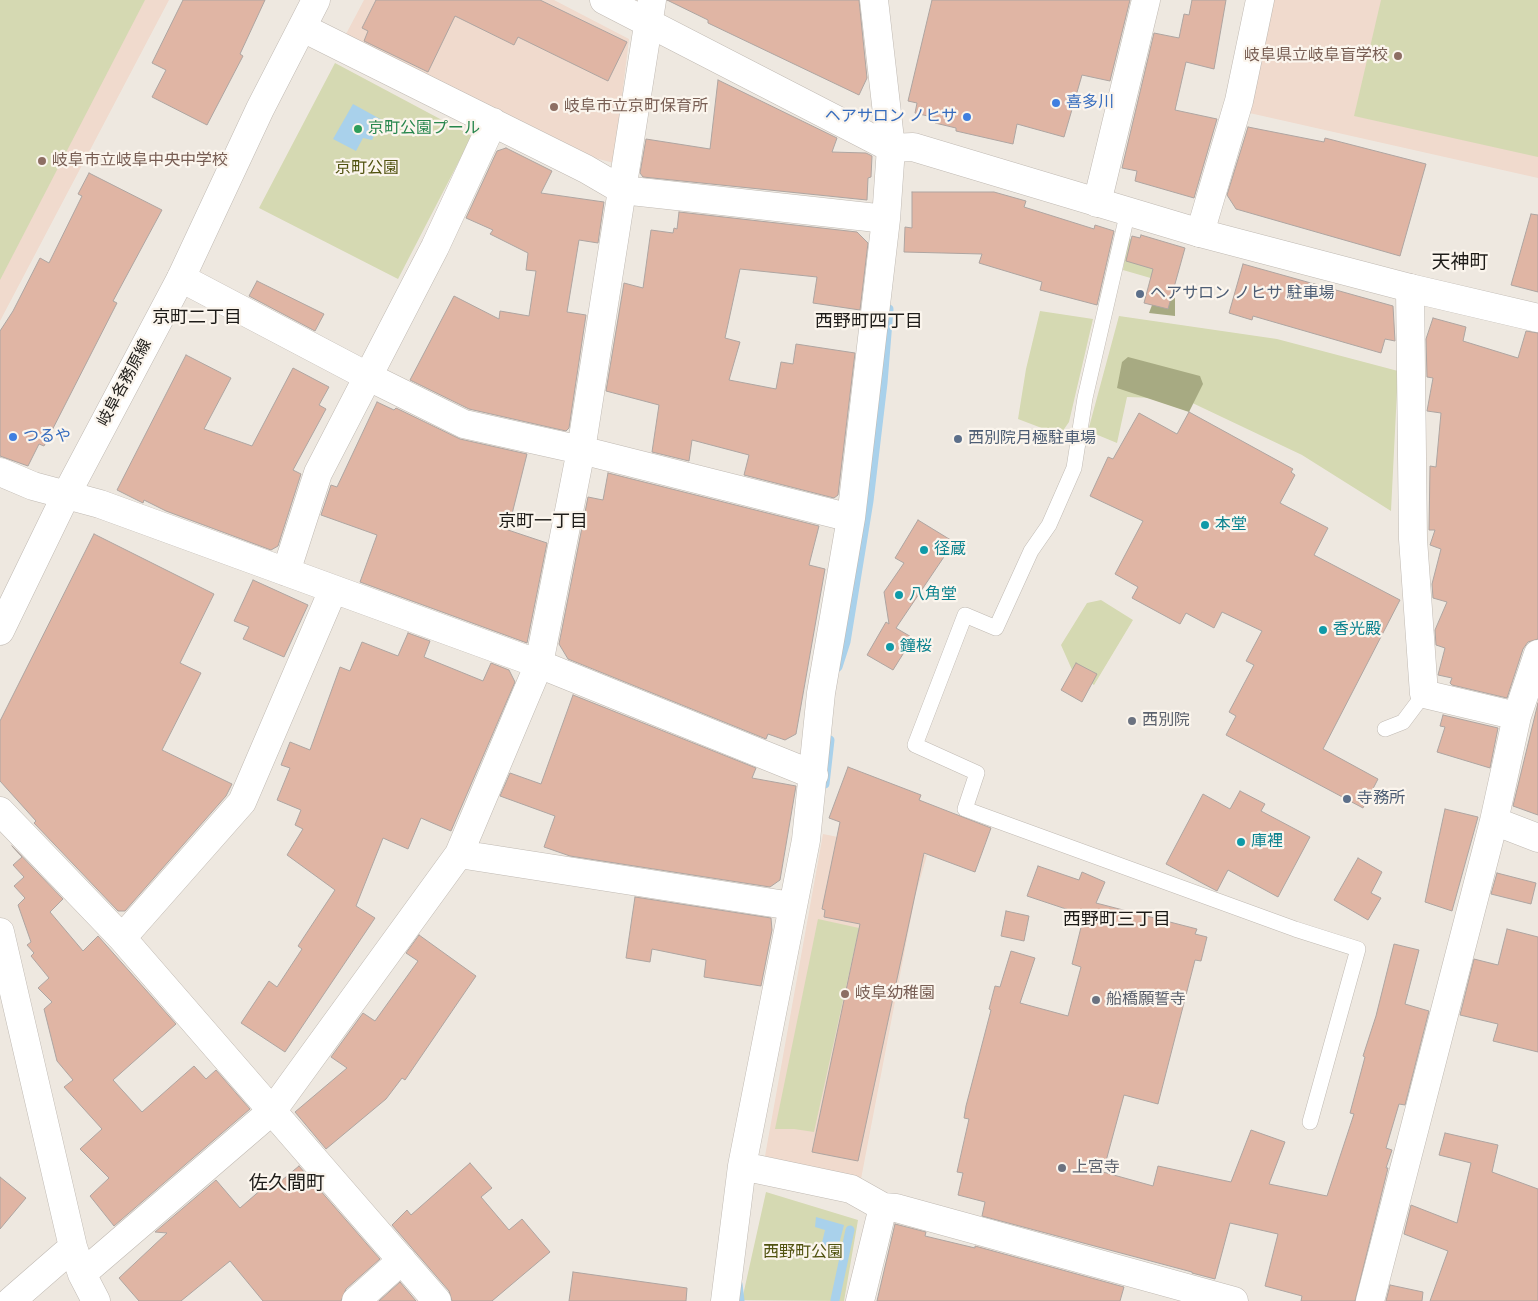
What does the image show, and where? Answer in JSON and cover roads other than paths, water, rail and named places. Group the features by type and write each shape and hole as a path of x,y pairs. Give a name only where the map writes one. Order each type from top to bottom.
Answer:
{"street":[{"name":"岐阜各務原線","path":"0,632 66,495 181,278 260,109 316,0"},
{"path":"604,0 650,11 891,148 913,147 1200,232 1410,288 1538,318"},
{"path":"725,1301 742,1166 806,840 821,693 852,518 886,219 891,148 874,0"},
{"path":"1098,203 1146,0"},
{"path":"1200,232 1239,101 1260,0"},
{"path":"82,1274 273,1110 459,854 539,664 581,450 650,11"},
{"path":"303,28 493,122 622,190 886,219"},
{"path":"286,572 318,473 435,247 493,122"},
{"path":"181,278 367,376 464,424 581,450 852,518"},
{"path":"1410,288 1413,539 1424,694 1517,716"},
{"path":"0,472 33,486 100,504 539,664 814,775"},
{"path":"122,938 242,802 333,590"},
{"path":"1370,1301 1494,821 1517,716 1538,654"},
{"path":"0,811 122,938 437,1301"},
{"path":"1494,821 1538,838"},
{"path":"459,854 792,906"},
{"path":"0,932 73,1247 82,1274 96,1301"},
{"path":"742,1166 851,1189 883,1207 896,1208 1175,1293 1234,1301"},
{"path":"860,1301 883,1207"},
{"path":"11,1301 73,1247"},
{"path":"356,1301 402,1260"}],"lane":[{"path":"1128,211 1085,398 1074,468 1048,525 1031,552 996,628 966,615 915,745 977,772 966,809 1295,930 1358,948 1310,1122"},
{"path":"1385,729 1403,722 1424,694"}],"water":[{"name":"京町公園プール","path":"353,104 382,120 372,140 363,138 356,151 333,139"},
{"path":"816,1217 844,1225 837,1252 821,1247 825,1230 815,1227"}],"waterway":[{"path":"838,667 846,642 869,501 883,383 889,309"},
{"path":"825,784 830,740"},
{"path":"835,1300 850,1230"},
{"path":"738,1284 740,1301"}],"place":[{"name":"岐阜県立岐阜盲学校","path":"1398,56"},
{"name":"喜多川","path":"1056,103"},
{"name":"岐阜市立京町保育所","path":"554,107"},
{"name":"ヘアサロン ノヒサ","path":"967,117"},
{"name":"京町公園プール","path":"358,129"},
{"name":"岐阜市立岐阜中央中学校","path":"42,161"},
{"name":"ヘアサロン ノヒサ 駐車場","path":"1140,294"},
{"name":"つるや","path":"13,437"},
{"name":"西別院月極駐車場","path":"958,439"},
{"name":"本堂","path":"1205,525"},
{"name":"径蔵","path":"924,550"},
{"name":"八角堂","path":"899,595"},
{"name":"香光殿","path":"1323,630"},
{"name":"鐘桜","path":"890,647"},
{"name":"西別院","path":"1132,721"},
{"name":"寺務所","path":"1347,799"},
{"name":"庫裡","path":"1241,842"},
{"name":"岐阜幼稚園","path":"845,994"},
{"name":"船橋願誓寺","path":"1096,1000"},
{"name":"上宮寺","path":"1062,1168"}],"district":[{"name":"天神町","path":"1460,263"},
{"name":"京町二丁目","path":"197,318"},
{"name":"西野町四丁目","path":"869,322"},
{"name":"京町一丁目","path":"543,522"},
{"name":"西野町三丁目","path":"1117,920"},
{"name":"佐久間町","path":"287,1184"}],"park label":[{"name":"京町公園","path":"367,169"},
{"name":"西野町公園","path":"803,1253"}]}
